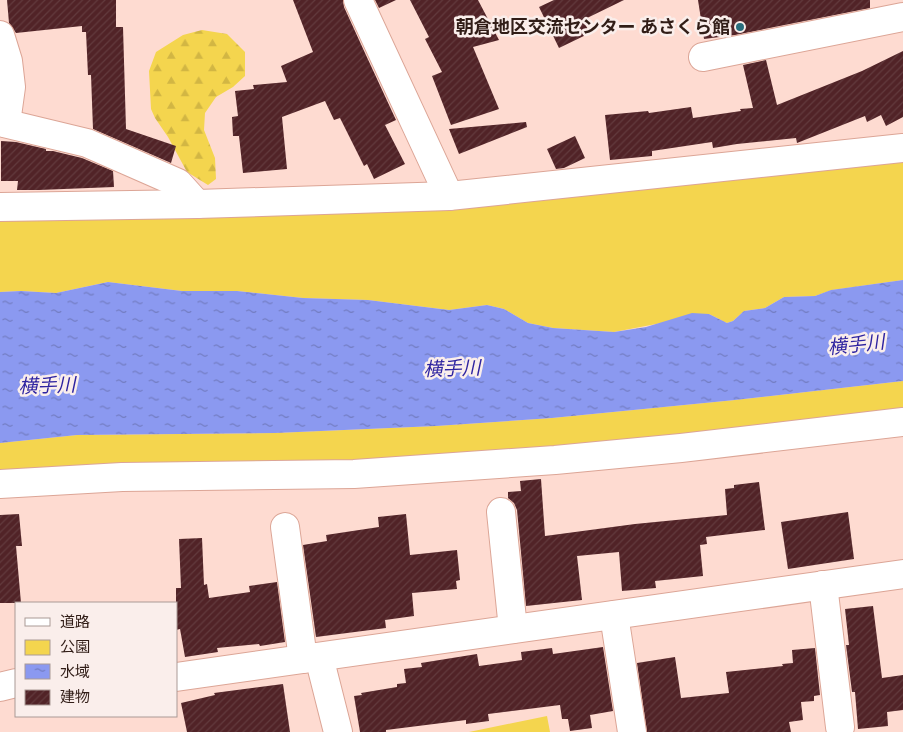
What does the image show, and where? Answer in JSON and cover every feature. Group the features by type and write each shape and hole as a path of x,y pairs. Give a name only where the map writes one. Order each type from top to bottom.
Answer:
{"street":[{"path":"358,0 449,196"},
{"path":"703,57 888,13"},
{"path":"0,35 8,61 11,87 3,122 88,143 178,183 197,204"},
{"path":"0,207 197,204 449,196 903,148"},
{"path":"0,484 122,477 363,474 554,460 681,448 903,422"},
{"path":"501,512 513,629"},
{"path":"285,527 311,658 338,732"},
{"path":"178,678 903,574"},
{"path":"823,585 840,726"},
{"path":"614,615 632,732"},
{"path":"0,687 15,683"}],"green space":[{"path":"202,30 227,34 245,52 245,76 233,87 216,97 205,113 204,130 215,158 216,179 208,185 187,172 155,118 151,109 149,71 156,52 183,35"},
{"path":"903,148 903,280 832,290 815,296 784,297 765,308 744,311 733,321 727,323 709,314 614,332 553,328 528,323 504,309 487,305 449,310 368,300 303,298 237,291 182,291 108,282 56,293 0,292 0,207 197,204"},
{"path":"903,381 903,422 681,448 0,484 0,443 77,435 275,433 436,426 552,418"},
{"path":"547,716 550,732 469,732"}],"water":[{"name":"横手川","path":"903,280 903,381 552,418 436,426 275,433 77,435 0,443 0,292 56,293 108,282 182,291 237,291 303,298 368,300 449,310 487,305 504,309 528,323 553,328 614,332 646,327 692,313 709,314 727,323 733,321 744,311 765,308 784,297 815,296 831,290"}],"building":[{"path":"7,0 116,0 116,27 123,27 126,129 176,146 171,163 93,129 91,75 88,75 86,32 82,32 82,26 16,33 9,23"},
{"path":"293,0 343,0 344,7 396,120 385,125 405,164 374,179 367,164 364,166 340,118 334,120 325,101 282,117 287,169 243,173 239,136 233,136 232,117 238,116 235,91 254,89 253,85 287,82 281,66 313,52"},
{"path":"375,0 396,0 379,8"},
{"path":"410,0 478,0 499,40 473,47 499,109 451,125 432,76 442,72 425,39 429,37"},
{"path":"554,0 624,0 583,20 590,33 559,48 539,7"},
{"name":"朝倉地区交流センター あさくら館","path":"698,0 870,0 870,8 735,35 704,39"},
{"path":"903,51 903,117 886,126 881,115 867,122 865,116 797,143 796,138 713,148 712,142 652,151 652,156 610,160 605,115 648,111 649,113 691,107 693,118 753,108 743,65 766,60 777,105 862,71"},
{"path":"526,122 527,127 459,154 449,129"},
{"path":"575,136 585,158 564,168 556,169 547,149"},
{"path":"1,141 16,142 46,149 46,151 82,158 113,171 114,187 17,190 18,181 1,181"},
{"path":"541,479 545,536 635,524 727,515 725,489 734,488 734,485 759,482 765,530 706,537 707,544 700,545 703,576 655,581 656,588 622,591 619,552 577,556 582,600 526,606 517,510 514,503 508,498 508,492 521,491 520,481"},
{"path":"848,512 854,559 788,569 781,522"},
{"path":"19,514 22,546 16,546 21,602 0,603 0,515"},
{"path":"406,514 410,555 457,550 460,580 456,581 457,589 412,593 414,616 385,620 386,628 316,637 303,545 327,541 326,535 379,527 378,517"},
{"path":"202,538 204,585 207,584 209,598 250,592 249,586 277,582 285,642 260,646 259,644 217,648 218,652 185,657 180,629 178,630 178,602 176,602 176,588 181,588 179,539"},
{"path":"873,606 882,678 903,675 903,710 887,712 888,726 858,729 855,692 852,692 846,645 849,645 845,609"},
{"path":"603,647 613,711 590,715 592,728 570,731 568,719 562,719 560,705 488,714 489,721 466,724 466,720 386,730 386,732 360,732 354,696 362,695 361,693 397,687 397,684 406,683 404,669 422,667 421,663 477,654 479,666 522,660 521,652 552,648 553,654"},
{"path":"815,648 820,695 814,696 814,701 801,702 803,720 789,722 791,732 647,732 637,663 675,657 681,698 729,693 726,672 783,666 782,664 793,663 792,650"},
{"path":"283,684 290,732 187,732 181,703 215,695 214,693"}],"place":[{"name":"朝倉地区交流センター あさくら館","path":"740,27"}]}
